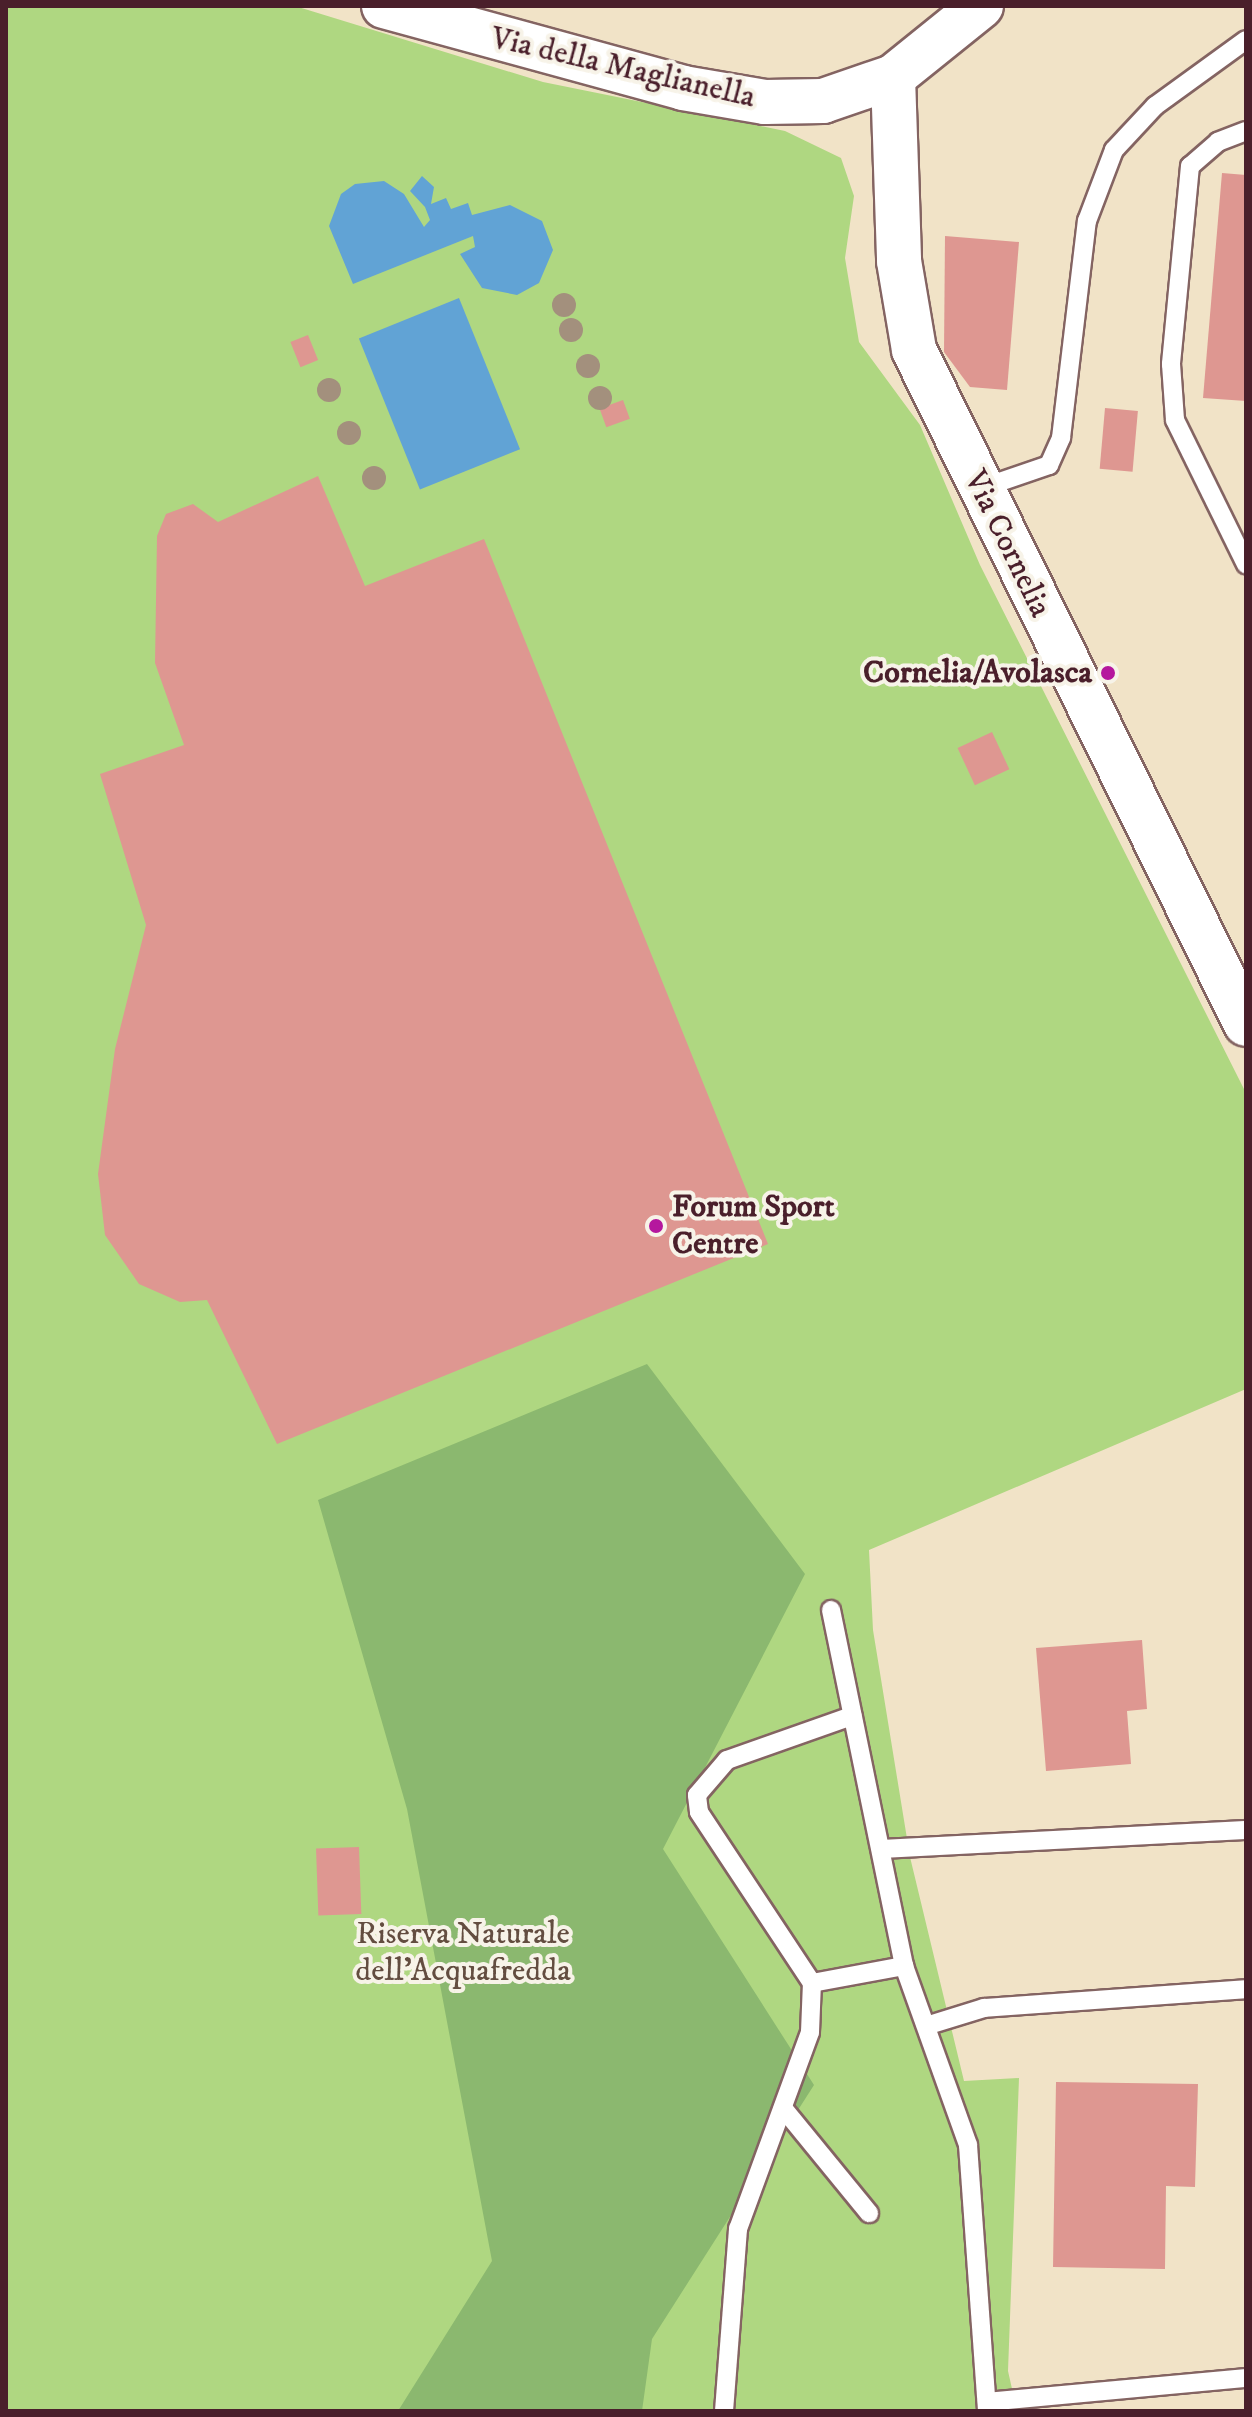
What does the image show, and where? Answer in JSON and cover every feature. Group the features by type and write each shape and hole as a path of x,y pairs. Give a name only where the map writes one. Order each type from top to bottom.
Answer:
{"street":[{"name":"Via della Maglianella","path":"384,6 736,99 823,101 893,77 981,6"},
{"name":"Via Cornelia","path":"893,77 907,318 979,489 1246,1024"}],"lane":[{"path":"979,489 1049,465 1061,438 1087,221 1114,150 1155,106 1246,40"},
{"path":"1246,131 1218,142 1190,166 1171,364 1175,420 1246,564"},
{"path":"831,1610 904,1966 929,2025 968,2145 987,2406 1246,2378"},
{"path":"724,2411 738,2229 810,2032 812,1983 699,1812 697,1795 727,1760 852,1716"},
{"path":"881,1849 1246,1830"},
{"path":"812,1983 904,1966"},
{"path":"929,2025 984,2008 1246,1989"},
{"path":"783,2108 869,2213"}],"green space":[{"name":"Riserva Naturale dell'Acquafredda","path":"6,6 295,6 543,82 785,131 841,158 854,196 845,258 859,342 920,425 980,565 1246,1093 1246,1389 869,1550 873,1630 910,1857 964,2081 1019,2078 1008,2371 1017,2411 6,2411"},
{"path":"647,1364 805,1574 663,1849 814,2085 652,2339 642,2411 398,2411 492,2261 407,1809 318,1500"}],"water":[{"path":"422,176 434,187 431,204 446,198 451,209 468,203 472,215 510,205 542,221 553,250 539,283 517,295 482,288 460,254 475,247 473,236 353,284 329,226 341,194 355,184 384,181 404,194 424,227 430,220 425,207 410,191"},
{"path":"459,298 520,449 420,490 359,338"}],"building":[{"path":"1222,173 1246,175 1246,401 1203,398"},
{"path":"945,236 1019,242 1007,390 970,387 944,352"},
{"path":"308,335 318,360 300,367 290,342"},
{"path":"623,400 630,419 606,427 600,409"},
{"path":"1105,408 1138,411 1133,472 1100,469"},
{"path":"318,476 365,586 484,539 768,1244 277,1444 207,1300 180,1302 139,1284 105,1235 98,1174 115,1049 146,925 100,774 184,745 155,663 157,536 166,514 193,504 218,522"},
{"path":"992,732 1009,769 975,785 958,748"},
{"path":"1142,1640 1147,1709 1127,1711 1131,1764 1046,1771 1036,1648"},
{"path":"359,1847 361,1914 318,1915 316,1849"},
{"path":"1056,2082 1198,2084 1195,2187 1166,2186 1165,2269 1053,2267"}],"place":[{"name":"Cornelia/Avolasca","path":"1108,673"},
{"name":"Forum Sport Centre","path":"656,1226"}]}
